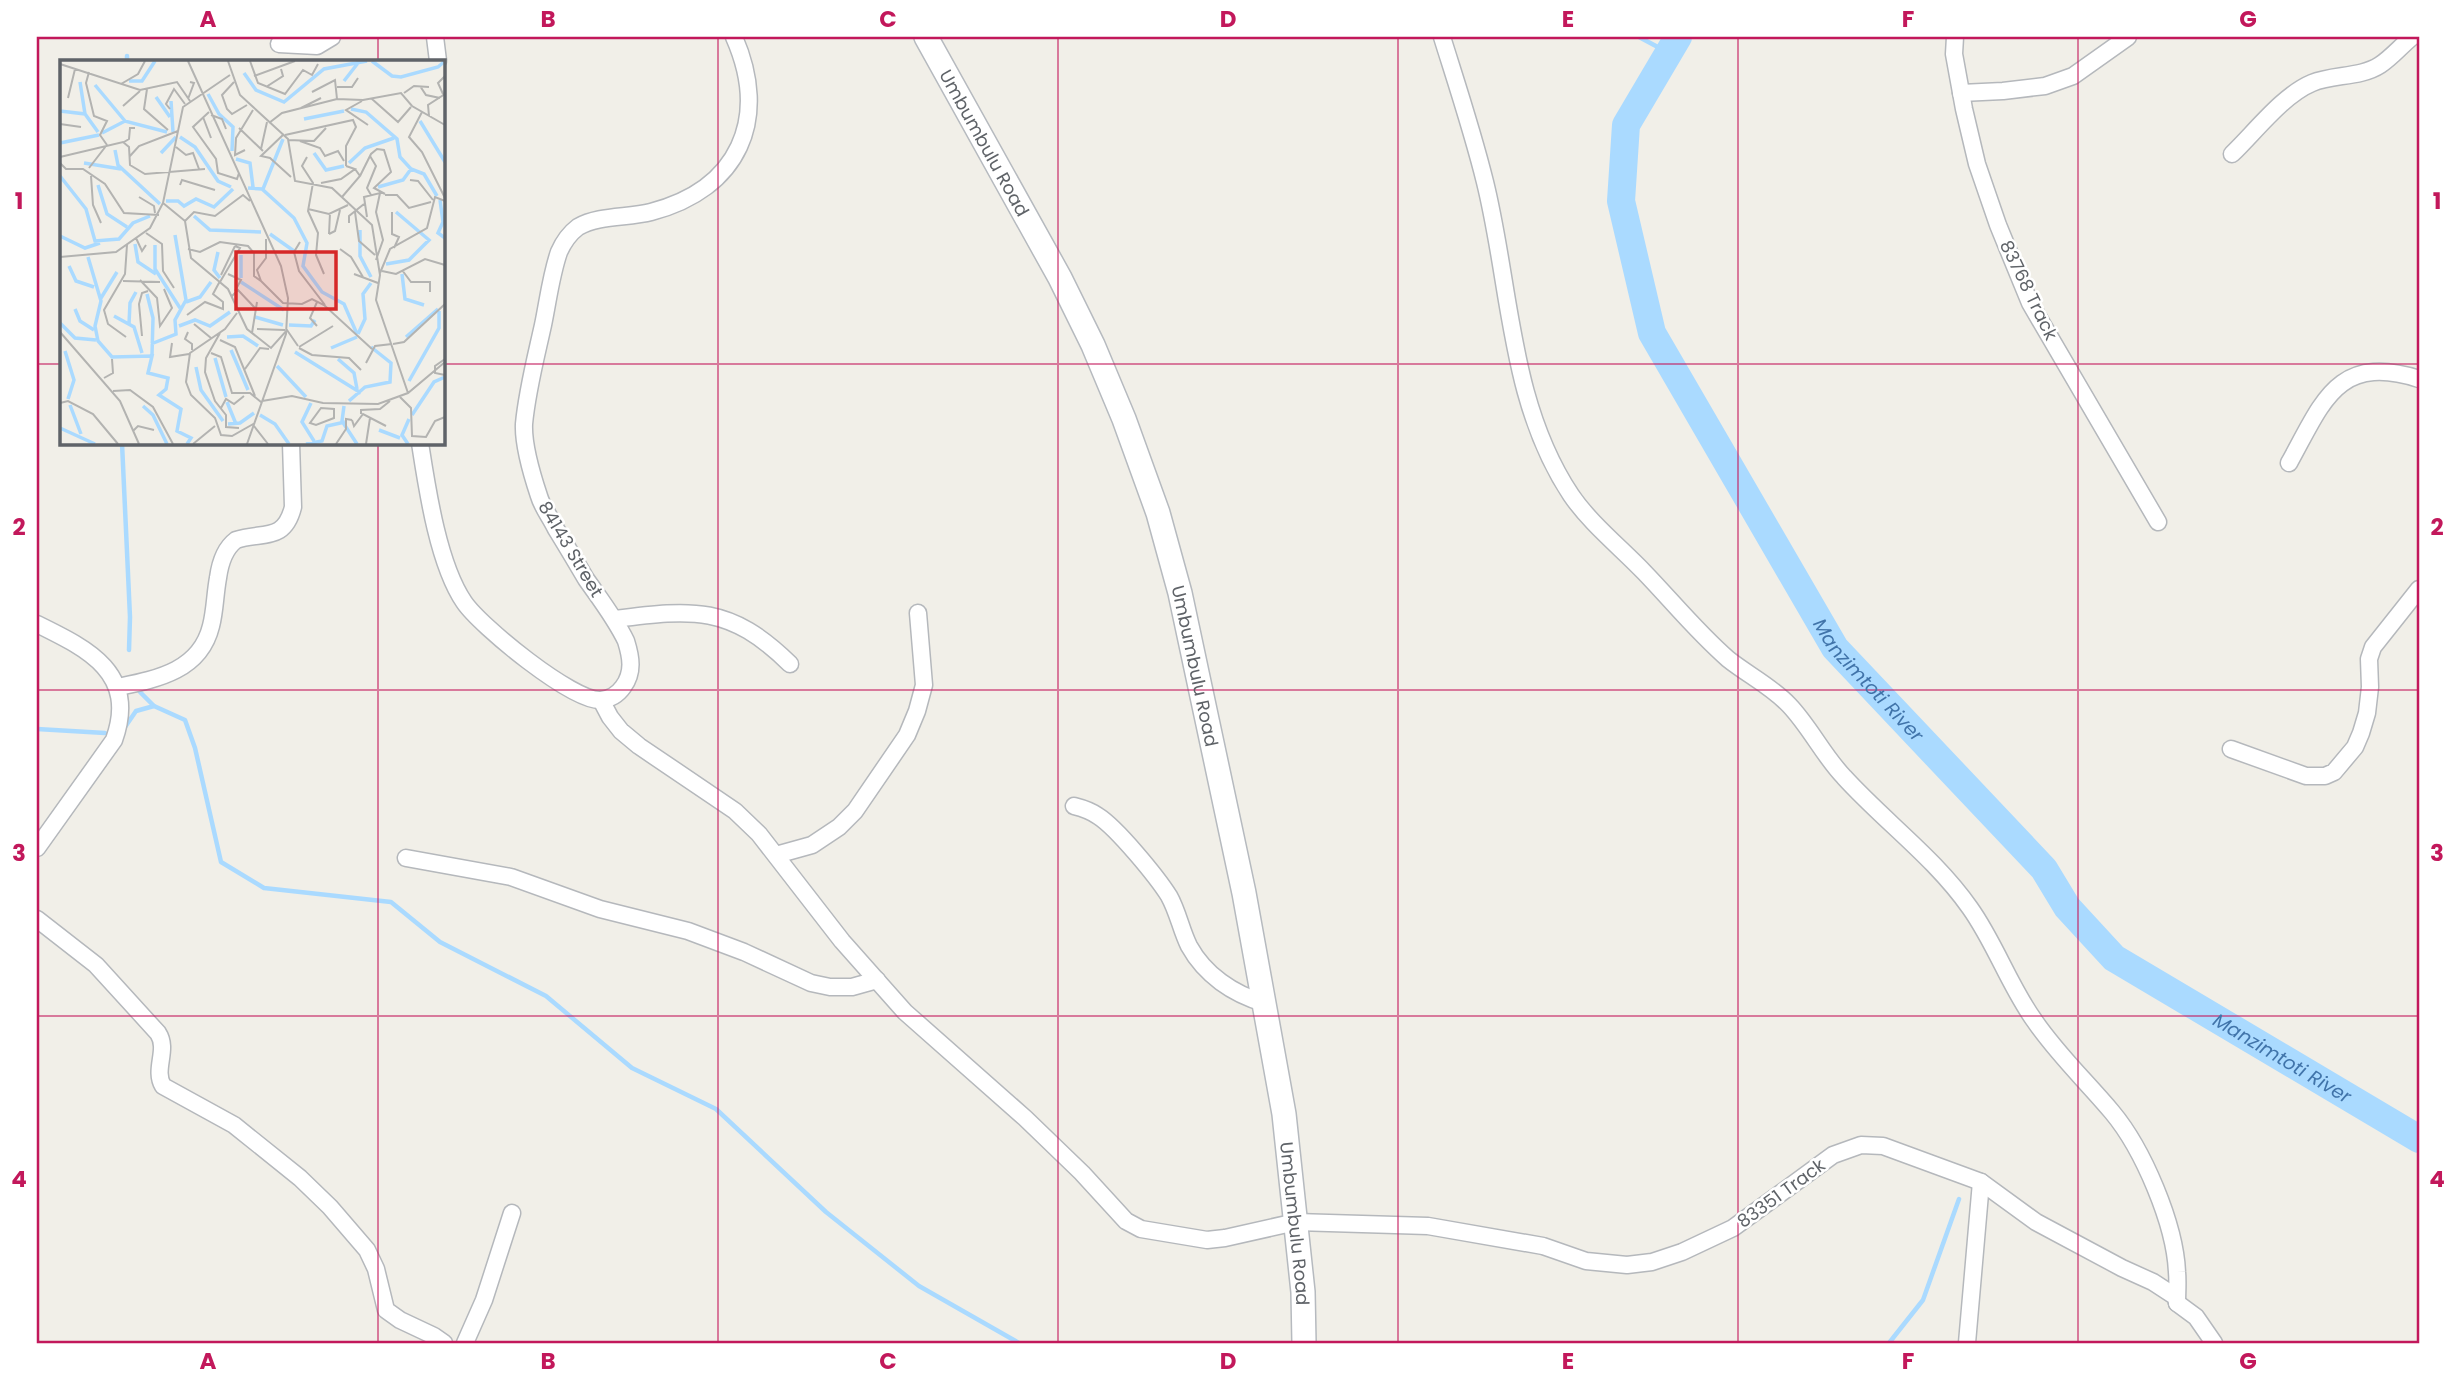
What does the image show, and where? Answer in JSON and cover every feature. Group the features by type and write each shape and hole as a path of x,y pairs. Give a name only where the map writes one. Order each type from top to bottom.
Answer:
{"main road":[{"name":"Umbumbulu Road","path":"926,37 1060,278 1093,345 1138,454 1158,513 1180,593 1244,892 1284,1114 1303,1292 1304,1343"}],"street":[{"path":"279,44 317,46 332,37"},
{"path":"435,37 438,60"},
{"name":"84143 Street","path":"601,700 617,694 625,684 632,662 626,641 539,498 525,438 524,423 545,311 560,250 567,238 578,228 589,223 648,213 670,206 709,183 733,157 744,139 749,102 745,66 734,37"},
{"path":"1442,37 1485,182 1525,393 1550,458 1567,488 1573,498 1695,629 1732,662 1788,704 1812,732 1840,773 1896,826 1971,908 2031,1017 2077,1074 2114,1114 2133,1144 2155,1187 2171,1234 2177,1270 2177,1303"},
{"name":"83768 Track","path":"1955,37 1954,54 1977,164 1998,225 2030,303 2158,523"},
{"path":"1961,93 2045,86 2073,76 2128,37"},
{"path":"2232,154 2297,91 2321,80 2379,66 2412,37"},
{"path":"2289,463 2327,397 2344,381 2360,373 2375,372 2392,372 2419,379"},
{"path":"118,687 156,680 173,673 189,663 203,646 211,627 218,574 226,551 236,540 266,537 275,533 291,514 291,444"},
{"path":"420,444 436,529 464,603 518,655 583,696 601,700"},
{"path":"2231,749 2306,776 2325,776 2333,772 2355,747 2361,733 2367,713 2373,647 2419,589"},
{"path":"615,619 680,612 726,620 750,630 771,645 790,664"},
{"path":"776,855 812,845 839,827 855,811 907,736 924,685 918,613"},
{"path":"37,624 76,643 97,659 109,671 118,687 121,708 114,740 37,848"},
{"name":"83351 Track","path":"601,700 621,731 639,746 735,811 776,855 842,941 905,1013 1025,1118 1082,1173 1126,1221 1141,1229 1207,1240 1296,1222 1427,1226 1543,1246 1586,1261 1627,1265 1652,1262 1682,1252 1733,1228 1833,1156 1849,1148 1884,1146 1981,1182 2036,1222 2153,1282 2176,1297 2177,1303 2196,1317 2214,1343"},
{"path":"1074,806 1104,820 1143,864 1168,895 1190,946 1210,972 1222,984 1243,997 1264,1003"},
{"path":"406,858 511,877 600,909 688,931 734,947 811,983 830,987 852,987 877,980"},
{"path":"37,919 96,965 158,1033 163,1046 159,1077 163,1086 234,1125 300,1178 330,1207 367,1250 376,1269 386,1310 444,1343"},
{"path":"1967,1343 1981,1182"},
{"path":"465,1343 484,1300 512,1213"}],"waterway":[{"path":"1639,37 1669,53"},
{"name":"Manzimtoti River","path":"1678,37 1626,125 1621,201 1652,333 1835,648 2044,869 2067,907 2114,958 2419,1139"},
{"path":"122,444 130,617 129,650"},
{"path":"140,692 154,706"},
{"path":"123,730 136,711 154,706 185,720 195,748 221,862 264,888 391,902 440,942 546,996 632,1068 716,1109 826,1212 919,1286 1019,1343"},
{"path":"37,729 105,733"},
{"path":"1889,1343 1923,1300 1959,1199"}]}
